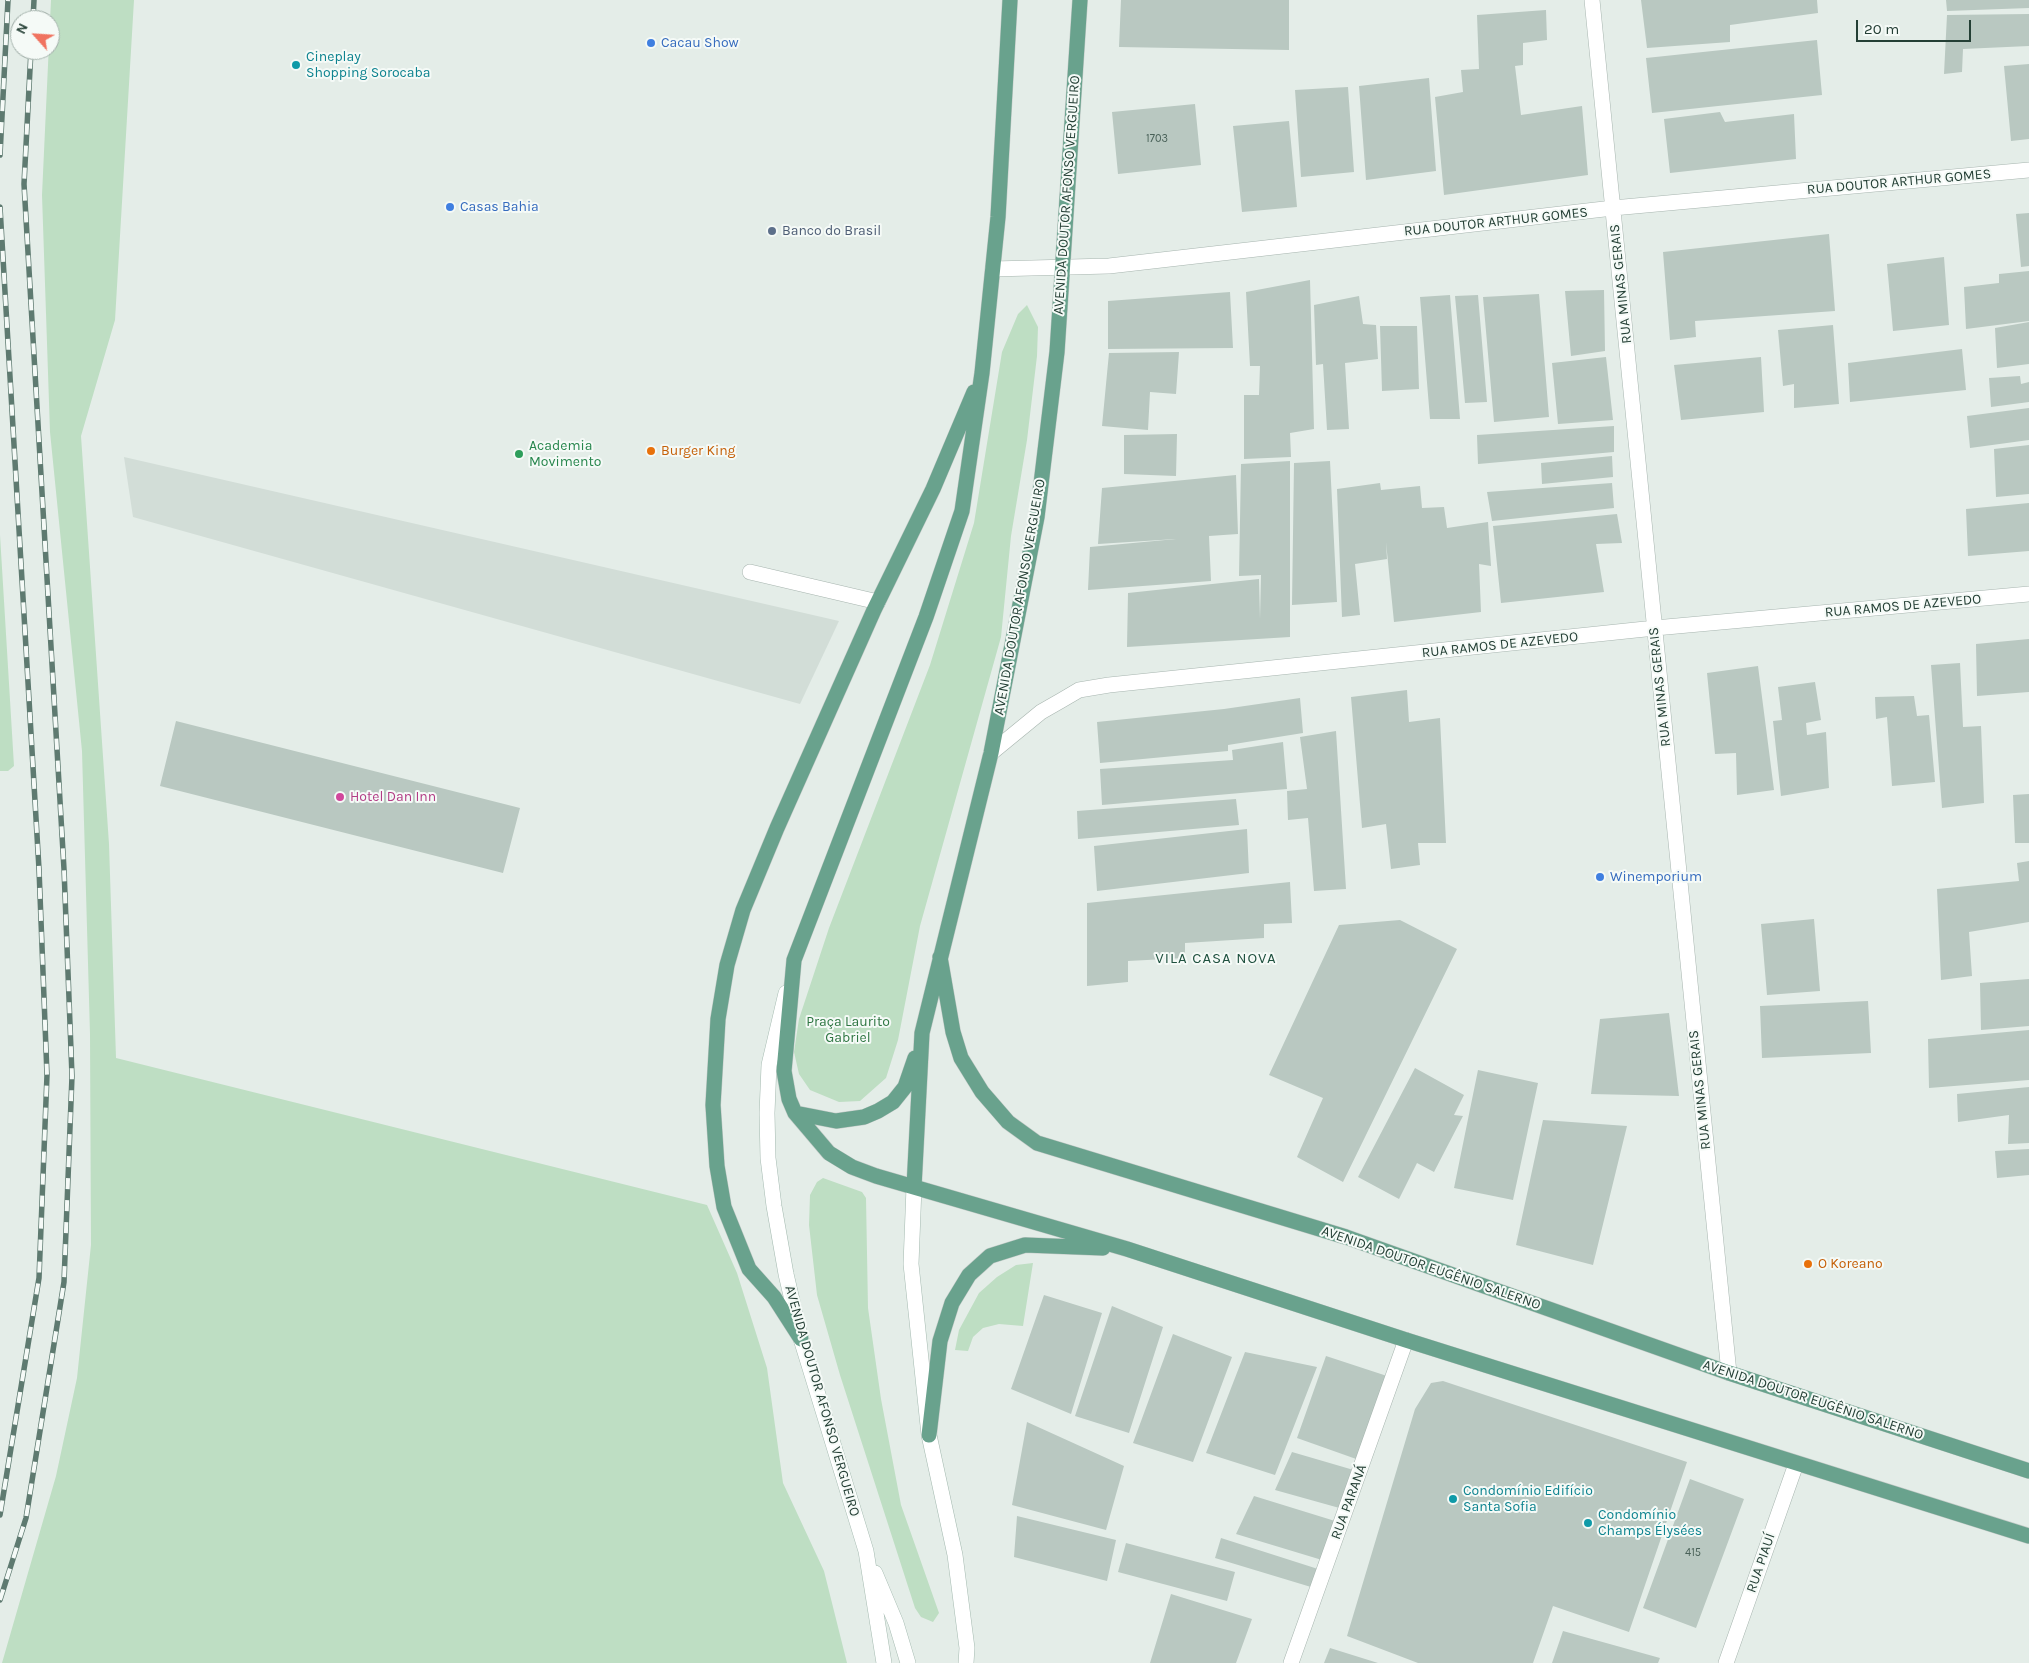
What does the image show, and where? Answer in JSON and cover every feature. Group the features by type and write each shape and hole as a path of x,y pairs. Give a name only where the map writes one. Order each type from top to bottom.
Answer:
{"main road":[{"name":"AVENIDA DOUTOR AFONSO VERGUEIRO","path":"1010,0 998,217 982,372 962,511 926,617 794,960 784,1071 788,1099 795,1113 829,1153 852,1167 914,1187 922,1033 991,753 1037,517 1057,352 1080,0"},
{"path":"801,1339 774,1297 749,1269 724,1207 717,1166 713,1105 718,1019 727,965 743,910 777,828 878,602 933,489 982,372"},
{"name":"AVENIDA DOUTOR EUGÊNIO SALERNO","path":"940,957 953,1032 961,1058 982,1092 1008,1122 1037,1143 1346,1237 1729,1373 2029,1472"},
{"path":"795,1113 836,1121 864,1117 893,1102 905,1087 911,1074 922,1033"},
{"path":"914,1187 1127,1249 1406,1340 2029,1536"},
{"path":"929,1435 940,1342 952,1304 969,1275 990,1256 1025,1245 1127,1249"}],"street":[{"name":"RUA MINAS GERAIS","path":"1592,0 1729,1373"},
{"name":"RUA DOUTOR ARTHUR GOMES","path":"993,269 1109,266 1613,208 2029,170"},
{"path":"750,572 878,602"},
{"name":"RUA RAMOS DE AZEVEDO","path":"991,753 1041,712 1079,690 1109,685 1654,628 2029,594"},
{"name":"AVENIDA DOUTOR AFONSO VERGUEIRO","path":"794,960 769,1065 768,1158 774,1206 786,1274 801,1339 866,1551 884,1663"},
{"name":"AVENIDA DOUTOR AFONSO VERGUEIRO","path":"914,1187 912,1264 929,1435 955,1555 967,1648 966,1663"},
{"name":"RUA PARANÁ","path":"1291,1663 1406,1340"},
{"name":"RUA PIAUÍ","path":"1726,1663 1796,1464"},
{"path":"866,1551 896,1623 908,1663"}],"shaded area":[{"path":"124,457 839,621 800,704 133,517"}],"green space":[{"path":"51,0 134,0 115,320 81,436 109,844 116,1058 707,1205 737,1273 767,1368 783,1483 824,1571 847,1663 2,1663 56,1476 77,1378 91,1245 90,1034 82,751 50,432 42,195 48,60 60,60 60,10 51,10"},
{"name":"Praça Laurito Gabriel","path":"1027,305 1038,327 1037,356 1027,440 1011,536 1001,637 920,926 898,1040 886,1078 860,1101 839,1102 810,1090 799,1074 794,1052 799,1019 829,928 930,665 974,523 1002,352 1018,314"},
{"path":"0,535 14,766 8,771 0,771"},
{"path":"823,1178 862,1192 866,1198 868,1308 881,1399 901,1505 939,1613 933,1622 921,1617 915,1608 840,1375 817,1295 809,1225 810,1195 817,1182"},
{"path":"1033,1263 1023,1326 999,1324 983,1328 973,1337 968,1351 955,1350 959,1330 979,1293 997,1277 1016,1265"}],"building":[{"path":"1121,0 1289,0 1289,50 1119,47"},
{"path":"1641,0 1817,0 1818,13 1730,25 1730,42 1647,48"},
{"path":"1946,0 2029,0 2029,8 1947,11"},
{"path":"1546,10 1547,40 1523,43 1523,65 1515,66 1521,115 1582,106 1588,175 1444,195 1435,97 1463,92 1461,70 1479,69 1477,15"},
{"path":"2029,14 2029,46 1963,49 1962,72 1944,74 1947,15"},
{"path":"1817,40 1822,95 1652,113 1646,58"},
{"path":"2029,64 2029,139 2011,141 2004,66"},
{"path":"1429,78 1436,171 1366,180 1359,86"},
{"path":"1348,87 1354,172 1301,177 1295,90"},
{"path":"1195,104 1201,165 1118,174 1112,112"},
{"path":"1720,112 1725,122 1794,114 1796,159 1670,173 1664,119"},
{"path":"1289,121 1297,207 1242,212 1233,126"},
{"path":"2029,213 2029,266 2021,267 2016,214"},
{"path":"1829,234 1835,311 1695,321 1696,337 1670,340 1663,252"},
{"path":"1944,257 1949,325 1893,331 1887,264"},
{"path":"2029,271 2029,321 1966,329 1964,287 1999,283 1999,274"},
{"path":"1310,280 1314,429 1290,433 1291,457 1244,459 1244,395 1259,395 1260,366 1250,366 1246,292"},
{"path":"1604,290 1605,351 1571,356 1565,291"},
{"path":"1230,292 1233,348 1108,349 1108,301"},
{"path":"1539,294 1549,417 1494,422 1483,297"},
{"path":"1450,295 1460,419 1430,419 1420,297"},
{"path":"1478,295 1487,402 1465,403 1455,296"},
{"path":"1359,296 1363,324 1376,325 1378,359 1345,363 1349,429 1327,430 1323,364 1316,365 1314,305"},
{"path":"2029,322 2029,364 1997,368 1995,328"},
{"path":"1833,325 1839,404 1794,408 1794,384 1783,386 1778,330"},
{"path":"1380,326 1417,326 1419,389 1382,391"},
{"path":"1962,349 1966,390 1850,402 1848,363"},
{"path":"1179,352 1176,394 1150,392 1148,430 1102,426 1109,353"},
{"path":"1606,357 1613,420 1558,424 1552,363"},
{"path":"1761,357 1764,412 1681,420 1674,365"},
{"path":"2020,376 2021,384 2029,382 2029,402 1991,407 1989,378"},
{"path":"2029,408 2029,440 1970,448 1967,416"},
{"path":"1614,426 1614,452 1478,464 1477,435"},
{"path":"1177,434 1176,476 1124,474 1124,435"},
{"path":"2029,445 2029,494 1996,497 1994,449"},
{"path":"1612,456 1613,477 1542,484 1541,463"},
{"path":"1290,461 1290,637 1127,647 1128,593 1259,579 1260,619 1261,575 1239,576 1241,464"},
{"path":"1330,461 1337,602 1292,605 1294,463"},
{"path":"1236,475 1238,534 1209,536 1211,581 1088,590 1090,547 1176,539 1098,544 1102,488"},
{"path":"1380,483 1381,490 1420,486 1422,508 1444,507 1447,528 1488,522 1491,566 1479,564 1481,612 1394,622 1386,542 1387,559 1355,564 1360,615 1342,617 1337,489"},
{"path":"1612,483 1614,508 1492,521 1487,492"},
{"path":"2029,503 2029,551 1968,556 1966,509"},
{"path":"1617,514 1622,543 1596,544 1604,592 1501,603 1493,526"},
{"path":"2029,639 2029,692 1977,696 1976,644"},
{"path":"1960,663 1963,727 1981,726 1984,803 1942,808 1931,665"},
{"path":"1758,666 1774,790 1737,795 1736,753 1715,754 1707,673"},
{"path":"1815,682 1821,720 1806,723 1807,735 1826,732 1829,788 1781,796 1773,721 1782,720 1778,687"},
{"path":"1407,690 1409,722 1440,718 1446,843 1418,843 1420,865 1391,869 1386,824 1362,828 1351,697"},
{"path":"1914,696 1917,716 1929,715 1935,782 1892,786 1887,717 1876,719 1875,697"},
{"path":"1300,698 1303,733 1228,745 1228,751 1100,763 1097,722 1224,709"},
{"name":"Hotel Dan Inn","path":"176,721 520,808 503,873 160,786"},
{"path":"1336,731 1346,889 1314,891 1308,818 1288,820 1287,791 1307,789 1300,737"},
{"path":"1283,742 1287,789 1102,805 1100,769 1233,760 1232,750"},
{"path":"2029,794 2029,843 2015,843 2013,795"},
{"path":"1236,799 1239,825 1078,839 1077,811"},
{"path":"1247,829 1249,873 1097,891 1094,846"},
{"path":"2029,861 2029,922 1969,932 1972,976 1941,980 1937,889 2019,881 2017,863"},
{"path":"1290,882 1292,923 1264,924 1264,938 1185,943 1185,958 1128,961 1128,982 1087,986 1087,903"},
{"path":"1814,919 1820,991 1767,995 1761,924"},
{"path":"1400,920 1457,949 1343,1182 1297,1157 1323,1098 1269,1075 1339,925"},
{"path":"2029,979 2029,1026 1981,1030 1980,983"},
{"path":"1868,1001 1871,1053 1762,1058 1760,1006"},
{"path":"1669,1013 1679,1096 1591,1094 1600,1019"},
{"path":"2029,1030 2029,1080 1929,1088 1928,1039"},
{"path":"1415,1068 1464,1095 1454,1115 1463,1116 1434,1172 1417,1163 1399,1199 1358,1177"},
{"path":"1478,1070 1538,1083 1513,1200 1454,1188"},
{"path":"2029,1087 2029,1143 2008,1144 2009,1115 1958,1122 1957,1094"},
{"path":"1543,1120 1627,1126 1593,1265 1516,1245"},
{"path":"2029,1149 2029,1175 1997,1178 1995,1151"},
{"path":"1044,1295 1102,1313 1071,1414 1011,1389"},
{"path":"1112,1306 1163,1327 1129,1433 1075,1416"},
{"path":"1173,1334 1232,1357 1193,1462 1133,1443"},
{"path":"1245,1352 1317,1367 1275,1475 1206,1453"},
{"path":"1326,1356 1387,1376 1359,1460 1297,1438"},
{"path":"1443,1381 1687,1462 1629,1632 1553,1606 1533,1663 1418,1663 1347,1636 1415,1409 1431,1383"},
{"path":"1027,1422 1124,1466 1106,1530 1012,1505"},
{"path":"1292,1452 1357,1471 1343,1509 1275,1490"},
{"path":"1690,1479 1744,1499 1696,1628 1643,1608"},
{"path":"1254,1496 1335,1521 1322,1560 1236,1534"},
{"path":"1017,1516 1116,1540 1107,1581 1014,1557"},
{"path":"1221,1538 1318,1569 1311,1587 1215,1558"},
{"path":"1126,1543 1235,1572 1227,1601 1118,1572"},
{"path":"1171,1594 1252,1619 1236,1663 1150,1663"},
{"path":"1563,1631 1660,1658 1658,1663 1552,1663"},
{"path":"1330,1648 1378,1663 1324,1663"}],"railway":[{"path":"0,155 8,0"},
{"path":"34,0 34,10"},
{"path":"0,1600 26,1518 64,1282 72,1076 64,869 24,184 30,60"},
{"path":"0,207 39,869 47,1075 39,1278 0,1515"}],"place":[{"name":"Cacau Show","path":"651,43"},
{"name":"Cineplay Shopping Sorocaba","path":"296,65"},
{"name":"Casas Bahia","path":"450,207"},
{"name":"Banco do Brasil","path":"772,231"},
{"name":"Burger King","path":"651,451"},
{"name":"Academia Movimento","path":"519,454"},
{"name":"Hotel Dan Inn","path":"340,797"},
{"name":"Winemporium","path":"1600,877"},
{"name":"O Koreano","path":"1808,1264"},
{"name":"Condomínio Edifício Santa Sofia","path":"1453,1499"},
{"name":"Condomínio Champs Élysées","path":"1588,1523"}],"district":[{"name":"VILA CASA NOVA","path":"1216,959"}]}
